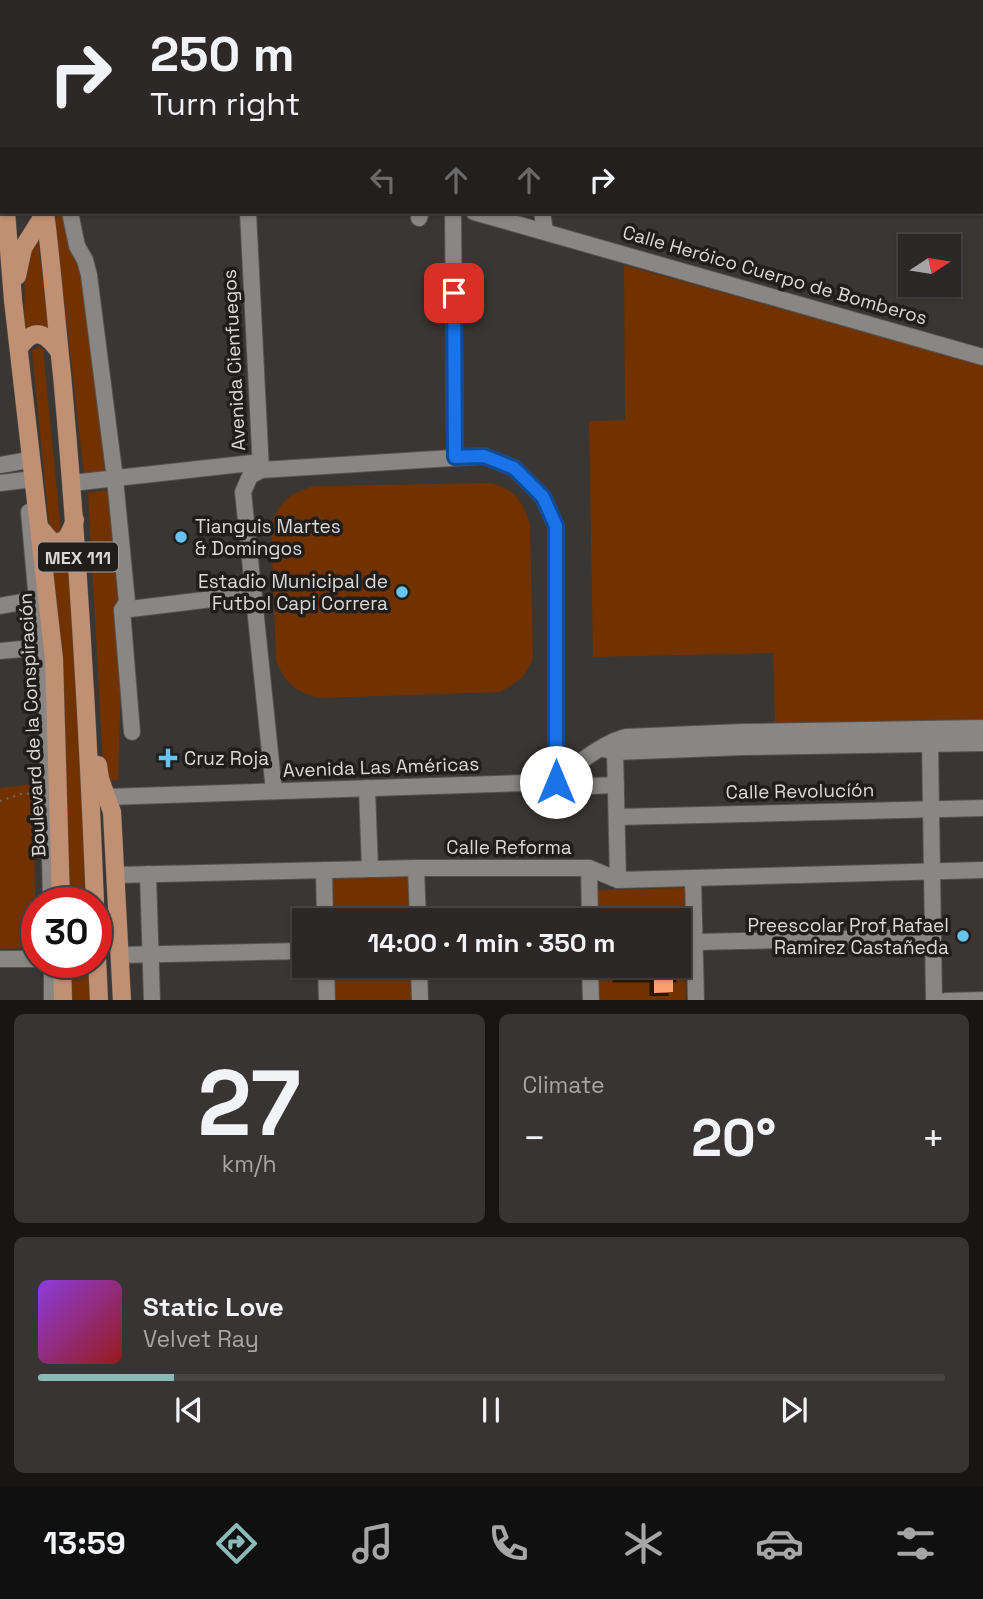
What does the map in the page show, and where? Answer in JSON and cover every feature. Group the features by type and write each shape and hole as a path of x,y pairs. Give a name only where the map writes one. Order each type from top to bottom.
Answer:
{"main road":[{"name":"Boulevard de la Conspiración","path":"6,214 6,272 13,300 19,348 54,659 61,887"},
{"path":"13,300 23,248 44,214"},
{"name":"MEX 111","path":"45,214 54,276 76,519 94,887"},
{"path":"19,348 27,337 35,334 51,340 59,351"},
{"path":"40,528 52,542 60,543 66,540 76,519"},
{"path":"87,700 100,779 112,812 122,1000"},
{"path":"62,978 63,1000"},
{"path":"98,978 99,1000"}],"street":[{"path":"70,214 77,246 89,275 115,479 127,602 122,610 132,732"},
{"name":"Avenida Cienfuegos","path":"248,214 260,466 250,476 243,492 274,791"},
{"path":"453,214 455,457"},
{"path":"542,214 545,231"},
{"name":"Calle Heróico Cuerpo de Bomberos","path":"501,215 545,231 983,357"},
{"path":"22,377 23,461 43,647 47,713 51,887"},
{"path":"72,483 260,466 484,456 514,468 543,497 556,526 556,782"},
{"path":"0,465 23,461"},
{"path":"0,483 25,480"},
{"path":"122,610 253,594"},
{"path":"0,606 38,599"},
{"path":"0,651 43,647"},
{"path":"743,739 930,743 983,728"},
{"path":"556,782 580,760 612,747 743,739 953,736 983,743"},
{"path":"930,743 934,1000"},
{"path":"612,747 616,785 618,880"},
{"name":"Avenida Las Américas","path":"107,797 556,782 564,787 616,785"},
{"path":"367,788 370,869"},
{"name":"Calle Revolucíón","path":"617,817 983,808"},
{"path":"416,868 418,908"},
{"name":"Calle Reforma","path":"115,875 416,868 589,868 618,880 983,870"},
{"path":"589,868 590,908"},
{"path":"324,870 325,908"},
{"path":"149,874 152,1000"},
{"path":"693,877 696,1000"},
{"path":"695,942 933,937"},
{"path":"120,955 292,951"},
{"path":"0,959 21,958"},
{"path":"52,978 52,1000"},
{"path":"326,978 327,1000"},
{"path":"419,978 420,1000"},
{"path":"590,978 591,1000"},
{"path":"946,1000 983,1000"}],"path":[{"path":"0,801 38,792"}],"shaded area":[{"path":"58,214 65,214 83,262 112,471 84,474 55,221"},
{"path":"37,231 49,334 24,336 25,264"},
{"path":"624,265 927,350 983,362 983,723 775,727 773,653 593,657 589,421 625,420"},
{"path":"39,346 43,350 61,532 57,536 50,532 32,351"},
{"name":"Estadio Municipal de Futbol Capi Correra","path":"491,483 516,497 530,524 533,659 523,677 501,692 320,698 298,690 287,681 276,660 271,525 288,498 316,486"},
{"path":"113,489 122,647 118,780 104,781 88,493"},
{"path":"71,545 87,887 66,887 46,549 58,552"},
{"path":"33,784 35,887 21,887 21,948 0,949 0,788"},
{"path":"413,873 414,908 332,908 331,876"},
{"path":"684,888 684,908 598,908 597,890"},
{"path":"68,978 90,978 91,1000 70,1000"},
{"path":"333,978 415,978 416,1000 333,1000"},
{"path":"599,978 686,978 686,1000 600,1000"}],"building":[{"path":"654,978 673,978 673,992 654,993"}],"place":[{"name":"Tianguis Martes & Domingos","path":"181,537"},
{"name":"Estadio Municipal de Futbol Capi Correra","path":"402,592"},
{"name":"Cruz Roja","path":"168,758"},
{"name":"Preescolar Prof Rafael Ramirez Castañeda","path":"963,936"}],"route":[{"path":"454,293 455,457 484,456 514,468 543,497 556,526 556,782"}]}
